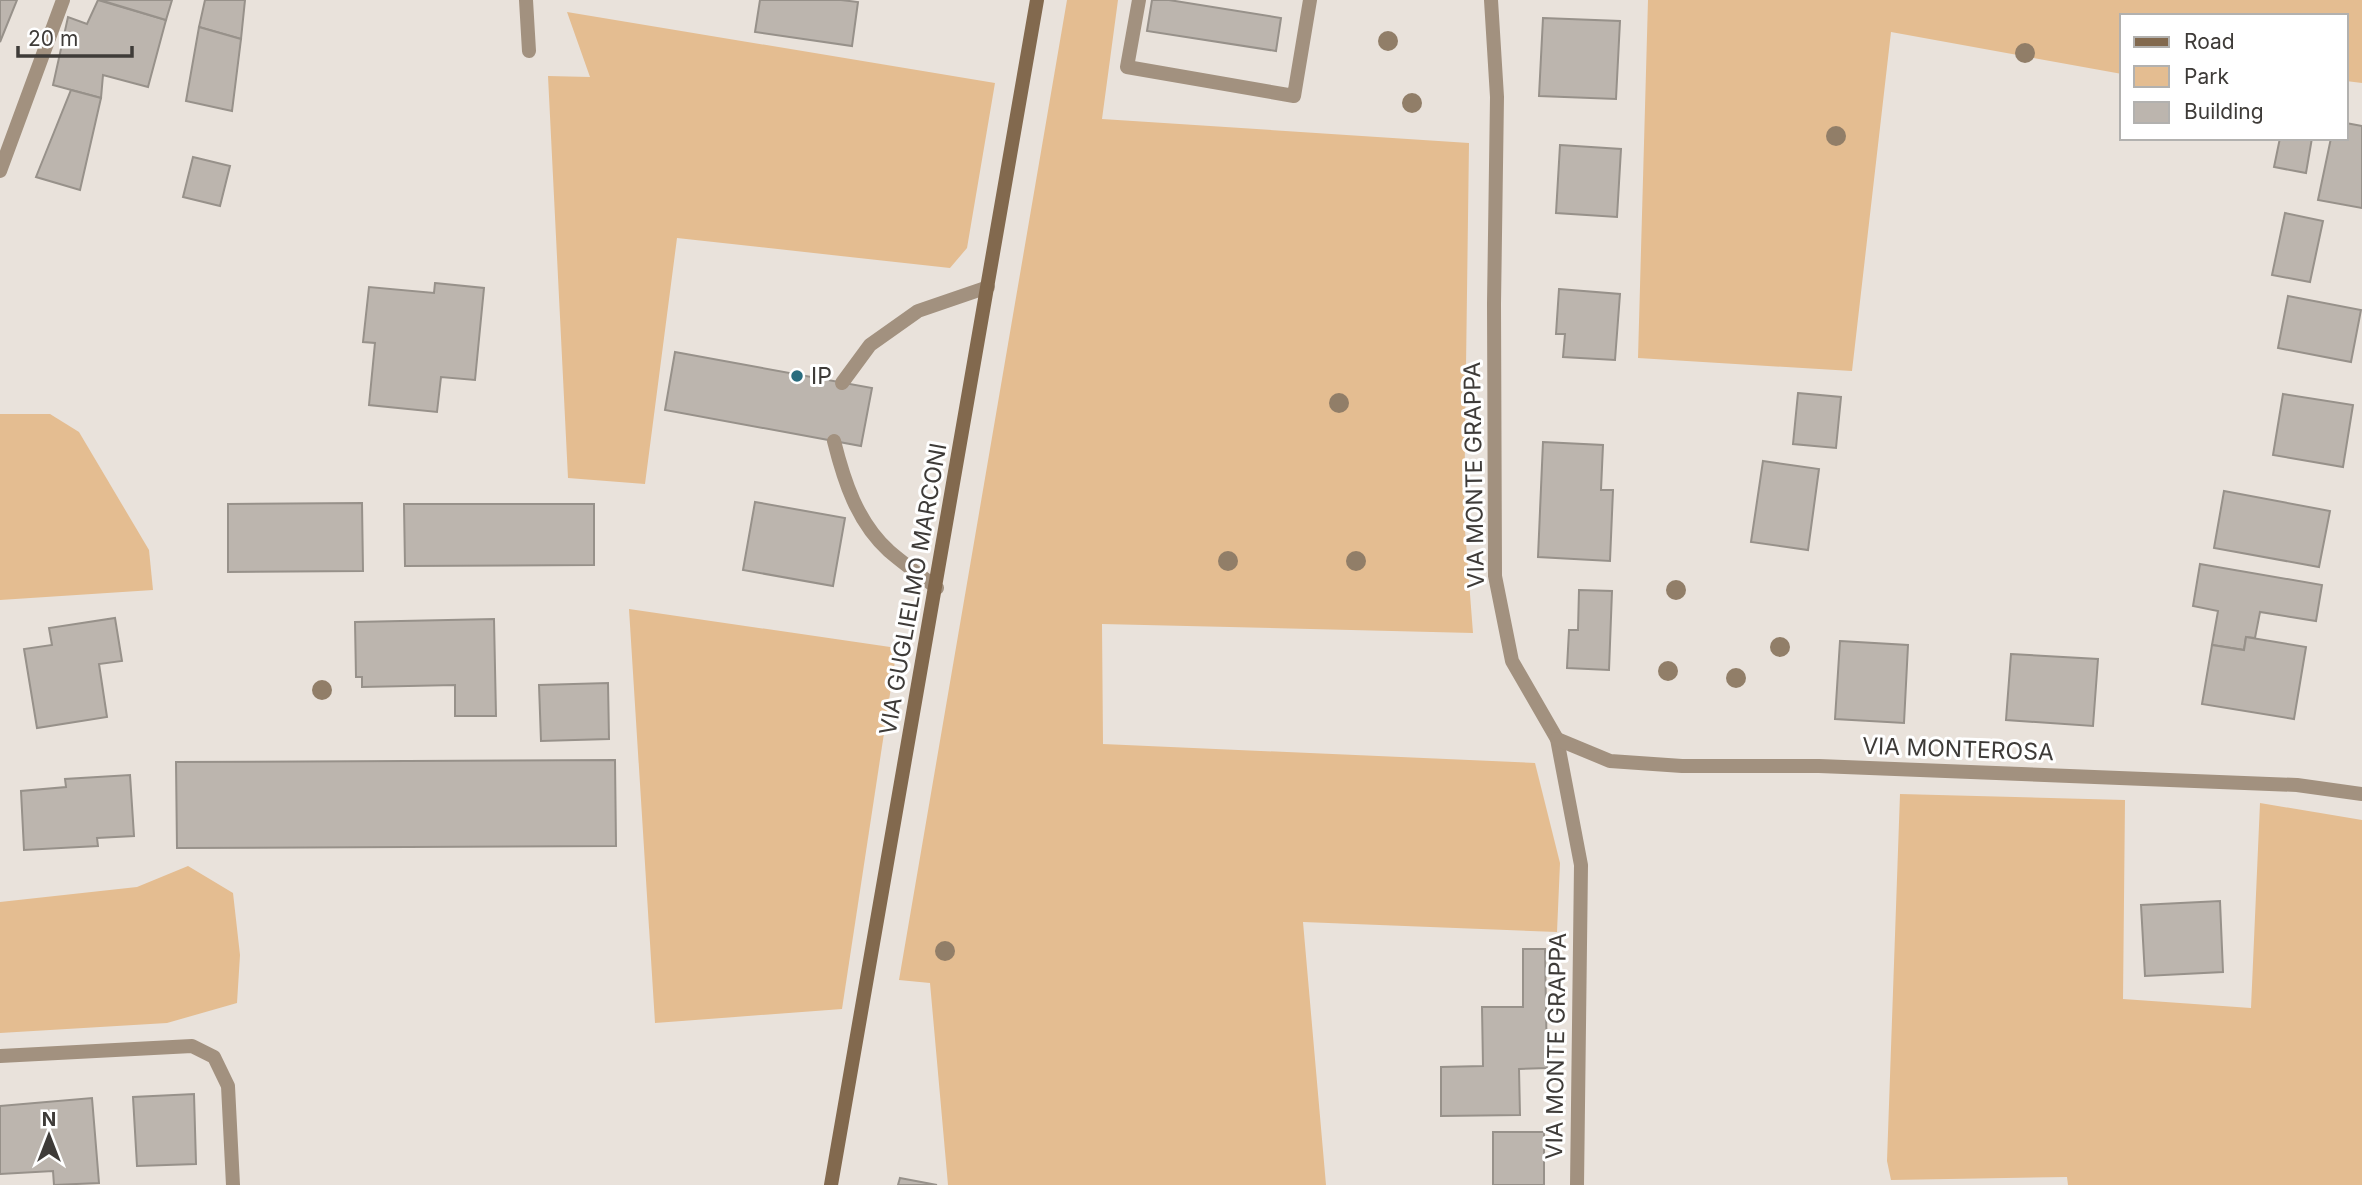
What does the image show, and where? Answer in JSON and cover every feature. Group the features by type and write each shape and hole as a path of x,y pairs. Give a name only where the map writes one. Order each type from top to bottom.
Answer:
{"street":[{"path":"0,171 63,0"},
{"path":"526,0 529,51"},
{"name":"VIA GUGLIELMO MARCONI","path":"831,1185 937,588 1037,0"},
{"path":"1139,0 1127,67 1294,96 1310,0"},
{"name":"VIA MONTE GRAPPA","path":"1491,0 1497,97 1494,304 1495,576 1512,661 1557,739 1581,865 1577,1185"},
{"path":"842,383 870,345 918,311 988,287"},
{"path":"834,441 844,482 859,512 887,549 937,588"},
{"name":"VIA MONTEROSA","path":"1557,739 1611,761 1682,766 1819,766 2297,785 2362,793"},
{"path":"0,1056 192,1046 214,1057 228,1086 233,1185"}],"green space":[{"path":"1067,0 1118,0 1102,119 1469,143 1464,517 1473,633 1102,624 1103,744 1535,763 1560,863 1557,932 1303,922 1326,1185 948,1185 930,983 899,980"},
{"path":"1648,0 2362,0 2362,83 2348,81 2348,14 2120,14 2120,74 1891,32 1852,371 1638,358"},
{"path":"567,12 995,83 967,248 950,268 677,238 645,484 568,478 548,76 590,77"},
{"path":"0,414 50,414 79,432 149,550 153,590 0,600"},
{"path":"629,609 897,648 842,1009 655,1023"},
{"path":"1900,794 2125,800 2123,999 2251,1008 2260,803 2362,820 2362,1185 2068,1185 2067,1177 1891,1180 1887,1161"},
{"path":"188,866 233,893 240,955 237,1003 167,1023 0,1033 0,902 137,887"}],"building":[{"path":"0,0 17,0 0,42"},
{"path":"98,0 166,20 148,87 103,75 101,98 53,85 68,17 87,24"},
{"path":"100,0 172,0 166,20"},
{"path":"205,0 245,0 241,39 199,27"},
{"path":"760,0 858,2 852,46 755,32"},
{"path":"1152,0 1169,0 1281,18 1276,51 1147,31"},
{"path":"1543,18 1620,21 1616,99 1539,96"},
{"path":"199,27 241,39 232,111 186,101"},
{"path":"71,90 101,98 80,190 36,177"},
{"path":"2348,123 2362,126 2362,208 2318,200 2331,140 2348,140"},
{"path":"2280,140 2312,140 2306,173 2274,167"},
{"path":"1560,145 1621,149 1617,217 1556,213"},
{"path":"193,157 230,166 220,206 183,197"},
{"path":"2285,213 2323,221 2310,282 2272,275"},
{"path":"435,283 484,288 475,380 441,377 437,412 369,405 375,343 363,342 369,287 434,293"},
{"path":"1559,289 1620,294 1615,360 1563,357 1565,334 1556,334"},
{"path":"2288,296 2361,310 2351,362 2278,348"},
{"path":"675,352 872,388 861,446 665,410"},
{"path":"1798,393 1841,397 1836,448 1793,444"},
{"path":"2283,394 2353,405 2343,467 2273,455"},
{"path":"1543,442 1603,445 1601,490 1613,490 1610,561 1538,557"},
{"path":"1763,461 1819,469 1808,550 1751,542"},
{"path":"2224,491 2330,511 2319,567 2214,548"},
{"path":"755,502 845,518 833,586 743,570"},
{"path":"362,503 363,571 228,572 228,504"},
{"path":"404,504 594,504 594,565 405,566"},
{"path":"2200,564 2322,585 2316,621 2260,612 2255,638 2246,637 2244,650 2212,645 2218,611 2193,606"},
{"path":"1579,590 1612,591 1609,670 1567,668 1569,630 1578,630"},
{"path":"115,618 122,661 99,664 107,717 37,728 24,649 52,645 49,628"},
{"path":"494,619 496,716 455,716 455,685 362,687 362,677 356,677 355,622"},
{"path":"2246,637 2306,647 2294,719 2202,704 2212,645 2244,650"},
{"path":"1840,641 1908,645 1904,723 1835,719"},
{"path":"2011,654 2098,659 2093,726 2006,720"},
{"path":"608,683 609,739 541,741 539,685"},
{"path":"615,760 616,846 177,848 176,762"},
{"path":"130,775 134,836 97,838 98,846 24,850 21,791 66,787 65,779"},
{"path":"2220,901 2223,972 2145,976 2141,905"},
{"path":"1523,949 1545,949 1547,1068 1519,1069 1520,1115 1441,1116 1441,1067 1483,1066 1482,1007 1523,1007"},
{"path":"194,1094 196,1164 137,1166 133,1097"},
{"path":"92,1098 99,1183 54,1185 53,1171 0,1174 0,1106"},
{"path":"1493,1132 1544,1132 1544,1185 1493,1185"},
{"path":"900,1178 937,1185 898,1185"}],"place":[{"name":"IP","path":"797,376"}]}
